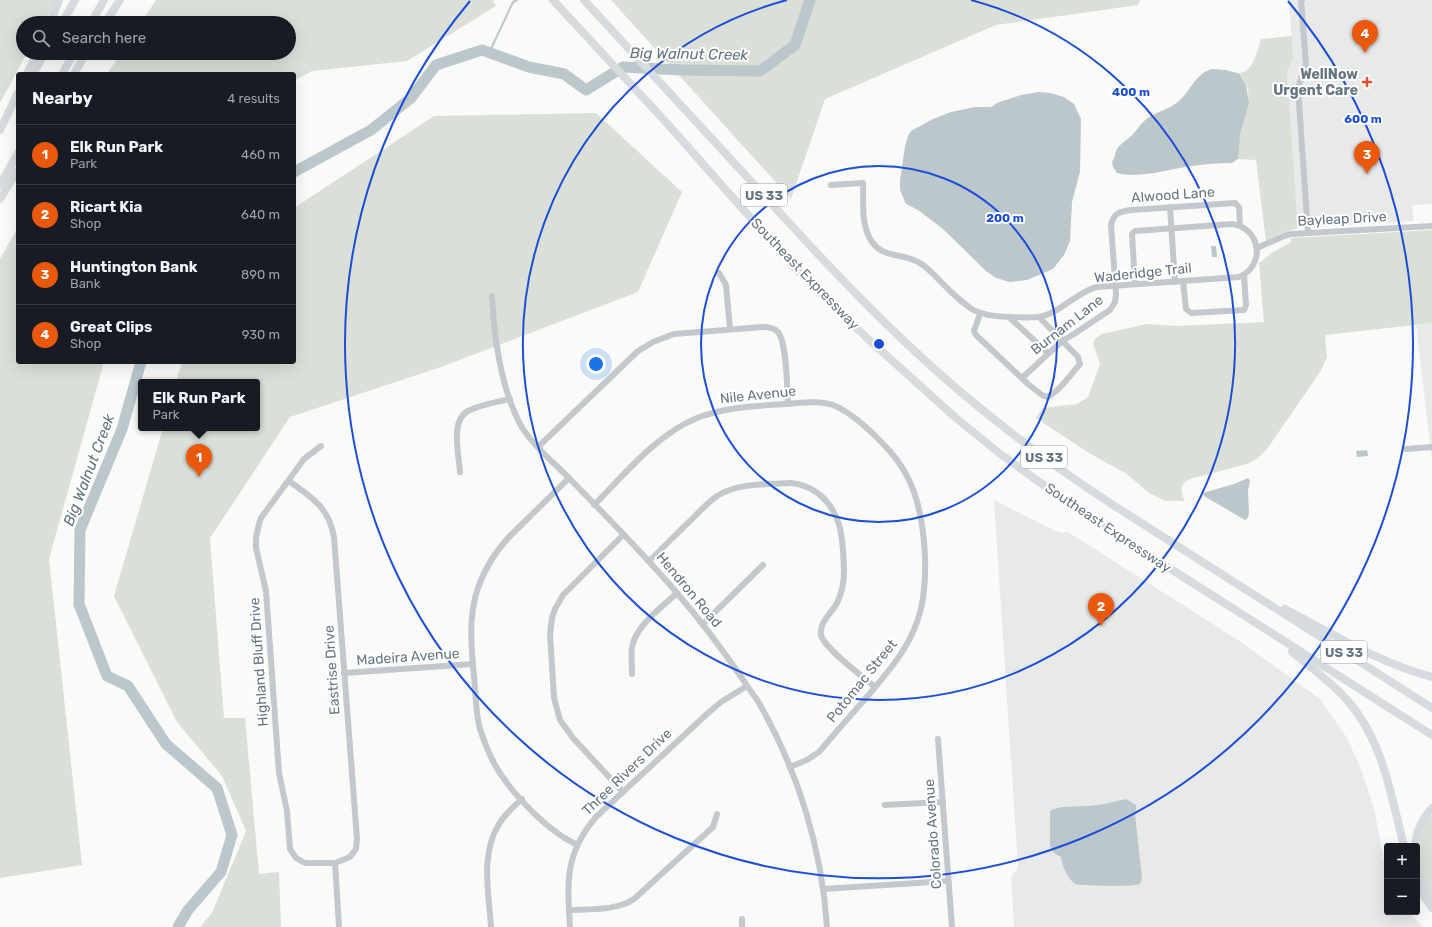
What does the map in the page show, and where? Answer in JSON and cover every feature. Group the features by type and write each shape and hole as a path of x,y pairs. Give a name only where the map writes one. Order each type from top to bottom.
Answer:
{"highway":[{"path":"53,16 59,0"},
{"path":"66,16 75,0"},
{"path":"95,16 104,0"},
{"path":"108,16 116,0"},
{"path":"109,16 120,0"},
{"name":"Southeast Expressway","path":"553,0 646,100 796,269 872,343 956,418 999,453 1063,499 1432,735"},
{"name":"Southeast Expressway","path":"584,0 849,288 906,344 945,379 1019,439 1070,477 1432,708"},
{"path":"28,72 34,60"},
{"path":"34,72 41,60"},
{"path":"63,72 70,60"},
{"path":"75,72 82,60"},
{"path":"0,130 16,97"},
{"path":"0,134 16,106"},
{"path":"0,185 16,157"},
{"path":"0,199 16,173"},
{"path":"1255,596 1283,608 1350,645 1392,664 1432,677"},
{"path":"1271,633 1334,686 1362,721 1374,743 1383,765 1403,843"},
{"path":"1416,843 1420,826 1432,808"},
{"path":"1420,878 1432,899"},
{"path":"1420,890 1432,908"}],"street":[{"path":"1302,0 1306,64 1298,88 1308,233"},
{"name":"Waderidge Trail","path":"831,185 862,183 864,226 873,243 882,251 889,254 918,262 937,278 962,303 980,314 1009,317 1039,317 1055,310 1093,288 1239,277 1244,275"},
{"name":"Alwood Lane","path":"1115,286 1111,228 1112,218 1118,213 1123,211 1235,203 1239,207 1240,225"},
{"path":"1170,207 1175,282"},
{"path":"1136,284 1132,234 1135,231 1217,225 1240,225 1256,241 1258,252 1253,264 1244,275 1246,305 1244,310 1191,313 1186,309 1183,281"},
{"name":"Bayleap Drive","path":"1257,248 1284,236 1308,233 1432,226"},
{"path":"719,273 726,284 730,329"},
{"name":"Burnam Lane","path":"1022,378 1062,341 1110,310 1115,302 1115,286"},
{"name":"Hendron Road","path":"492,296 495,338 510,399 520,424 538,447 649,561 677,592 703,624 747,686 777,737 801,796 810,826 820,870 827,927"},
{"path":"980,314 974,331 976,335 1022,378 1042,395 1047,397 1051,395 1080,364 1078,357 1039,317"},
{"path":"1009,317 1048,353"},
{"path":"538,447 625,363 644,347 660,338 674,334 767,327 778,332 784,347 788,404"},
{"path":"460,472 457,430 460,417 472,409 510,399"},
{"name":"Nile Avenue","path":"594,505 663,438 677,428 696,418 720,411 749,406 809,402 826,403 843,410 862,423 875,436"},
{"name":"Potomac Street","path":"790,767 807,760 819,752 899,658 912,635 922,603 925,570 920,512 909,480 897,460 884,444 875,436"},
{"name":"Highland Bluff Drive","path":"321,446 304,459 261,518 256,544 266,591 280,780 286,802 289,844 296,858 305,863 334,863"},
{"path":"1406,449 1432,447"},
{"path":"569,478 512,534 492,559 478,587 471,630 476,705 480,728 488,751 495,765 522,800 546,824 557,833 577,845"},
{"name":"Eastrise Drive","path":"289,481 319,503 328,516 333,529 357,844 356,849 350,857 334,863"},
{"path":"649,561 712,500 733,489 752,485 790,483 799,484 812,490 830,505 840,525 844,581 837,603 822,625 821,635 828,647 875,687"},
{"path":"622,792 573,738 560,720 554,698 550,634 551,622 555,609 563,595 623,535"},
{"path":"703,624 763,565"},
{"path":"632,674 632,650 637,634 677,592"},
{"name":"Madeira Avenue","path":"344,673 473,664"},
{"name":"Three Rivers Drive","path":"570,927 568,881 572,859 577,845 587,827 622,792 708,713 747,686"},
{"name":"Colorado Avenue","path":"938,739 952,927"},
{"path":"491,927 487,875 490,845 498,824 508,812 522,800"},
{"path":"885,806 943,802"},
{"path":"569,910 615,907 628,903 713,826 717,814"},
{"path":"334,863 339,927"},
{"path":"823,889 948,881"},
{"path":"742,919 742,927"}],"shaded area":[{"path":"0,0 56,0 48,16 16,16 16,60 23,60 0,103"},
{"path":"156,0 493,0 496,6 407,61 312,71 296,80 296,72 108,72 116,60 296,60 296,16 146,16"},
{"path":"611,0 1140,0 1138,5 996,25 825,99 791,199"},
{"path":"1289,0 1432,0 1432,204 1412,205 1414,221 1298,228 1287,72 1293,59"},
{"path":"1292,36 1293,59 1287,72 1298,228 1282,233 1266,241 1256,160 1238,159 1239,140 1247,108 1248,91 1246,83 1231,71 1240,73 1245,72 1248,69 1252,64 1261,39"},
{"path":"1212,69 1226,70 1239,74 1246,85 1249,103 1240,134 1238,159 1232,163 1197,165 1154,173 1126,175 1117,173 1112,162 1118,147 1133,134 1145,120 1176,103 1184,96 1202,74"},
{"path":"1038,92 1050,93 1064,97 1074,104 1081,119 1080,172 1072,202 1070,241 1064,255 1053,269 1027,280 1010,282 996,278 986,271 943,229 918,210 906,204 900,190 905,146 911,131 933,119 951,112 975,107 991,107 997,103 1021,95"},
{"path":"596,113 682,192 638,292 441,367 290,417 210,538 224,718 245,718 259,874 279,872 281,927 200,927 212,913 246,831 222,776 177,722 114,596 162,431 260,431 260,379 177,379 181,364 296,364 296,207 434,116"},
{"path":"1432,230 1432,323 1325,335 1327,357 1320,372 1267,449 1258,458 1247,464 1186,481 1182,486 1181,491 1185,501 1165,501 1149,493 1127,474 1089,453 1036,418 1043,408 1077,404 1088,397 1100,363 1093,344 1095,339 1102,334 1147,324 1178,326 1264,322 1259,263 1273,252 1291,242 1291,238"},
{"path":"16,231 16,364 103,364 49,559 82,865 0,878 0,259"},
{"path":"1211,246 1216,246 1217,257 1212,257"},
{"path":"1432,323 1432,461 1416,325"},
{"path":"1367,450 1368,456 1357,457 1356,451"},
{"path":"1248,478 1250,481 1248,490 1249,514 1245,520 1204,496 1203,493 1234,484"},
{"path":"994,500 1055,531 1062,533 1068,532 1238,640 1320,699 1347,738 1361,769 1374,808 1384,861 1384,915 1412,915 1423,927 1014,927 1011,877 1018,867"},
{"path":"1126,799 1136,805 1135,814 1142,878 1140,884 1128,886 1108,886 1075,884 1065,871 1061,857 1054,853 1050,847 1050,811 1063,807 1106,804"},
{"path":"1432,815 1432,892 1424,883 1420,872 1419,843 1427,822"}],"waterway":[{"path":"489,53 513,2 517,0"},
{"name":"Big Walnut Creek","path":"296,171 371,130 411,98 436,65 482,50 529,67 564,74 586,90 623,67 683,70 760,71 795,45 810,0"},
{"name":"Big Walnut Creek","path":"140,364 122,429 80,530 79,604 107,676 128,686 166,744 217,788 232,835 221,872 188,910 178,927"}],"place":[{"name":"Great Clips","path":"1365,53"},
{"name":"WellNow Urgent Care","path":"1367,82"},
{"name":"Huntington Bank","path":"1367,174"},
{"name":"Elk Run Park","path":"199,477"},
{"name":"Ricart Kia","path":"1101,626"}]}
